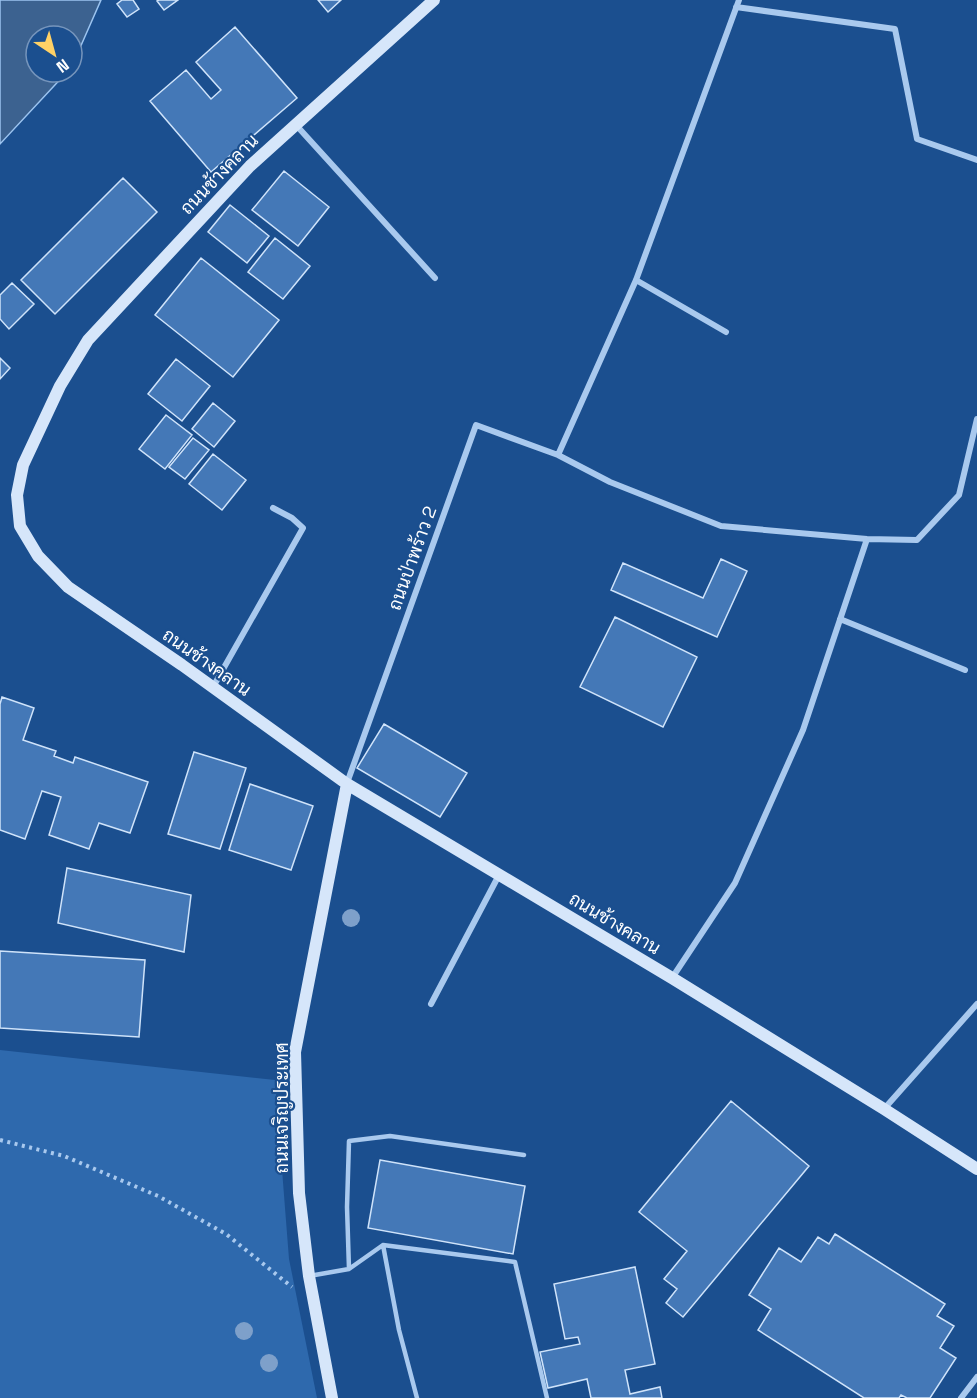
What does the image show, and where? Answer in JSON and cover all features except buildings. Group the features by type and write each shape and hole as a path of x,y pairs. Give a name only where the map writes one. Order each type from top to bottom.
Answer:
{"street":[{"name":"ถนนช้างคลาน","path":"434,0 249,166 88,340 60,386 23,465 17,495 20,526 38,556 68,586 347,784 672,978 977,1169"},
{"path":"739,0 636,280 558,455 610,482 721,526 867,539 917,540 959,495 977,419"},
{"path":"736,7 896,29 917,139 977,160"},
{"path":"296,124 435,278"},
{"path":"636,280 726,332"},
{"name":"ถนนป่าพร้าว 2","path":"347,784 476,425 558,455"},
{"path":"213,688 303,528 292,518 273,508"},
{"path":"672,978 735,882 803,730 867,539"},
{"path":"840,619 965,670"},
{"name":"ถนนเจริญประเทศ","path":"332,1398 309,1276 299,1193 295,1052 347,784"},
{"path":"431,1004 499,875"},
{"path":"884,1109 977,1004"},
{"path":"961,1398 977,1377"}],"lane":[{"path":"349,1269 346,1207 349,1141 390,1136 524,1155"},
{"path":"309,1276 349,1269 383,1245 514,1262 547,1398"},
{"path":"383,1245 399,1330 417,1398"}],"path":[{"path":"0,1140 64,1156 158,1196 226,1234 314,1304"}],"shaded area":[{"path":"0,0 101,0 84,39 84,24 24,24 24,84 56,84 0,144"},
{"path":"0,1050 275,1080 289,1259 317,1398 0,1398"}]}
